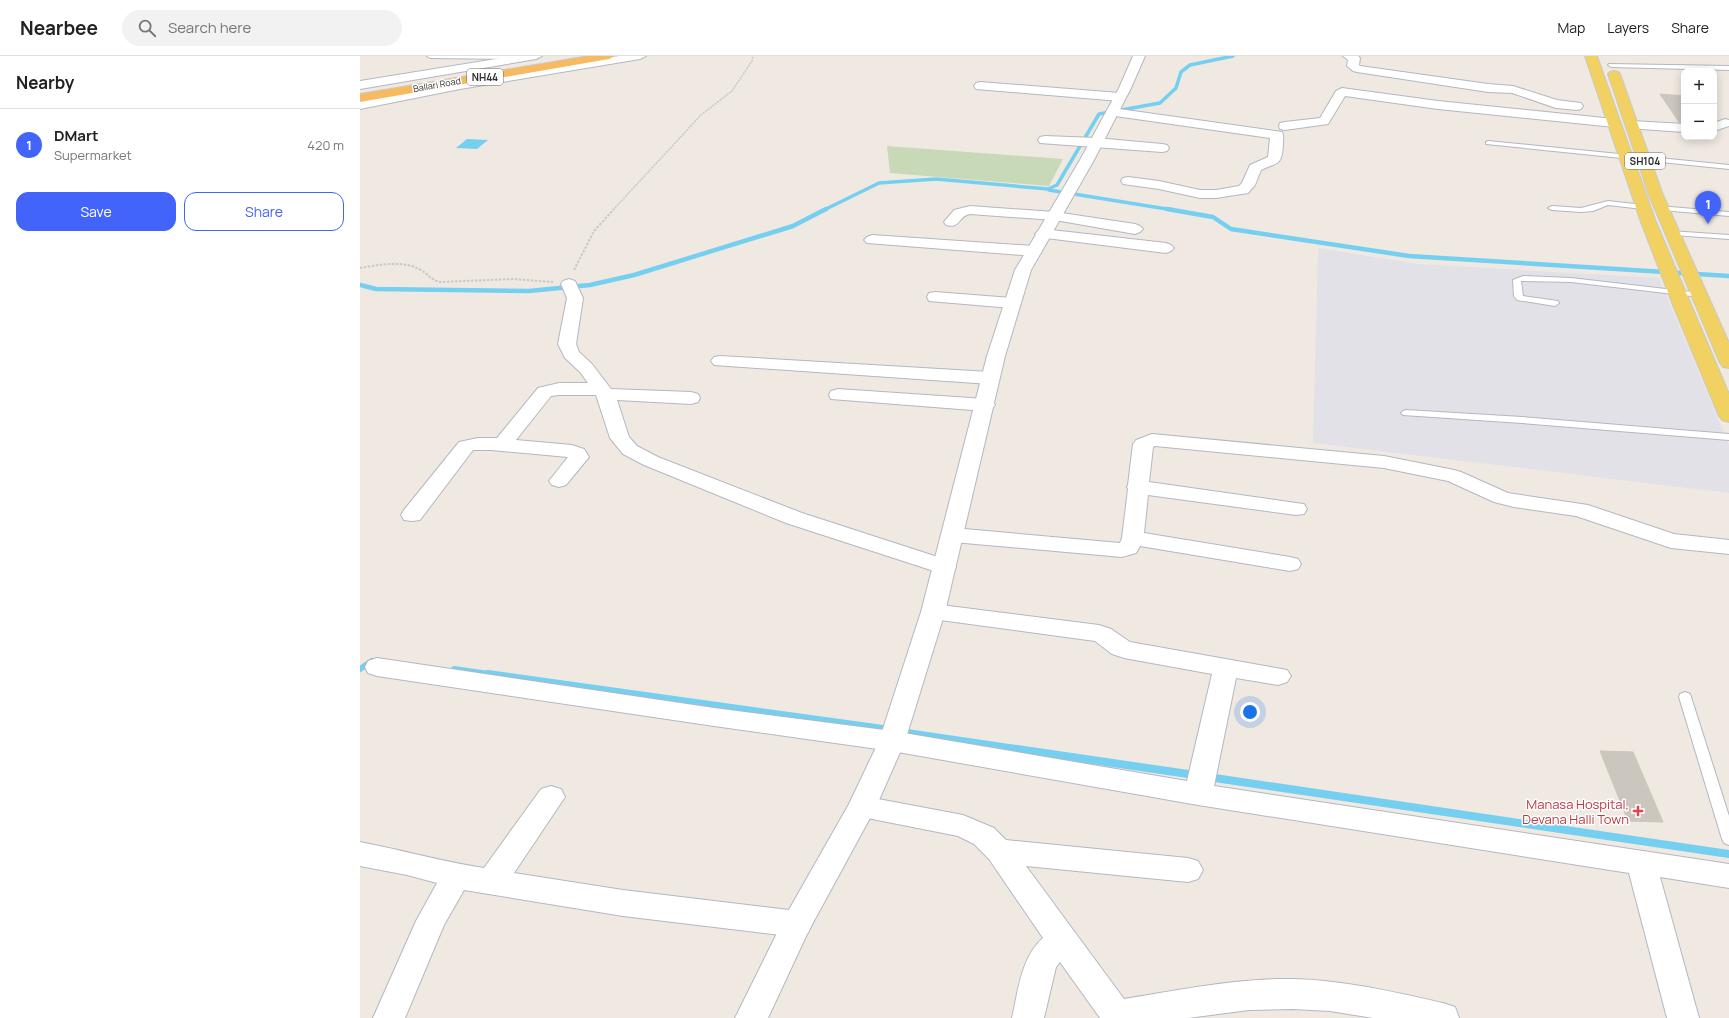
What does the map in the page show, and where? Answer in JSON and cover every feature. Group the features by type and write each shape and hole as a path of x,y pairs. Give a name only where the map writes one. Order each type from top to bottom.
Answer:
{"highway":[{"name":"Ballari Road","path":"360,92 576,56"},
{"name":"Ballari Road","path":"360,98 609,56"}],"main road":[{"name":"SH104","path":"1591,56 1603,85 1625,158 1664,263 1729,416"},
{"name":"SH104","path":"1609,60 1662,208 1729,363"}],"street":[{"path":"360,105 460,85 640,56"},
{"path":"750,1018 797,924 862,806 894,734 933,612 985,405 990,378 1023,270 1038,242 1088,160 1117,103 1138,56"},
{"path":"1349,56 1354,58 1353,66 1357,69 1488,88 1513,90 1556,104 1610,110"},
{"path":"360,85 531,57"},
{"path":"989,77 1277,135 1276,153 1274,159 1269,163 1255,168 1248,185 1244,190 1216,194 1200,194 1159,185 1128,181"},
{"path":"980,86 1117,103"},
{"path":"1285,126 1324,121 1342,92 1438,105 1614,123"},
{"path":"1042,101 1117,103"},
{"path":"1632,125 1681,128"},
{"path":"1045,140 1096,142 1162,148"},
{"path":"992,198 1063,202 1135,228"},
{"path":"951,222 962,210 1063,202"},
{"path":"872,240 1038,242 1166,248"},
{"path":"569,284 576,298 567,344 571,354 586,368 603,392 620,438 630,450 651,461 794,518 945,567"},
{"path":"935,297 1012,303"},
{"path":"720,361 990,378"},
{"path":"502,445 545,392 559,389 691,398"},
{"path":"838,395 985,405"},
{"path":"953,535 1122,550 1128,548 1133,538 1143,444 1152,440 1376,461 1454,476 1501,498 1580,510 1671,541 1729,547"},
{"path":"412,515 466,446 479,443 572,451 577,453 578,457 559,482"},
{"path":"1138,487 1296,509"},
{"path":"1133,538 1290,564"},
{"path":"933,612 1099,632 1124,650 1278,676"},
{"path":"377,667 714,717 894,734 1198,794 1729,876"},
{"path":"1198,794 1226,668"},
{"path":"492,881 551,797"},
{"path":"862,806 963,826 984,836 999,851 1062,941 1118,1017 1225,998 1293,994 1356,1000 1443,1018"},
{"path":"999,851 1188,870"},
{"path":"360,854 407,863 456,876 623,903 797,924"},
{"path":"1641,862 1683,1018"},
{"path":"389,1018 431,921 456,876"},
{"path":"1028,1018 1041,965 1047,954 1062,941"}],"lane":[{"path":"430,56 531,57"},
{"path":"1609,60 1729,68"},
{"path":"1488,143 1644,160 1729,167"},
{"path":"1552,208 1581,210 1590,209 1608,203 1643,207"},
{"path":"1662,208 1729,214"},
{"path":"1673,233 1729,237"},
{"path":"1555,303 1520,298 1518,296 1517,280 1523,278 1570,280 1698,291"},
{"path":"1406,413 1522,420 1729,437"},
{"path":"1684,698 1729,839"}],"path":[{"path":"360,268 382,265 417,268 423,271 430,280 438,282 453,283 491,280 541,280 569,284 575,265 594,231 701,115 732,91 752,60 753,56"}],"shaded area":[{"path":"1318,248 1418,264 1659,278 1729,445 1729,493 1313,443"}],"green space":[{"path":"887,146 1063,159 1049,186 890,173"}],"water":[{"path":"467,139 488,140 477,149 456,148"}],"building":[{"path":"1660,94 1681,96 1681,122 1679,122"},
{"path":"1600,751 1633,752 1663,822 1628,821"}],"waterway":[{"path":"825,209 879,183 936,179 1048,189 1057,185 1099,114 1160,103 1176,88 1181,72 1190,65 1233,56"},
{"path":"1049,190 1170,209"},
{"path":"360,285 376,289 529,291 590,285 634,275 793,226 825,209"},
{"path":"1170,209 1213,217 1231,229 1409,256 1729,276"},
{"path":"360,669 372,661"},
{"path":"454,669 491,674"},
{"path":"491,674 890,730"},
{"path":"900,732 1195,775"},
{"path":"1208,777 1729,854"}],"place":[{"name":"DMart","path":"1708,224"},
{"name":"Manasa Hospital, Devana Halli Town","path":"1638,811"}]}
